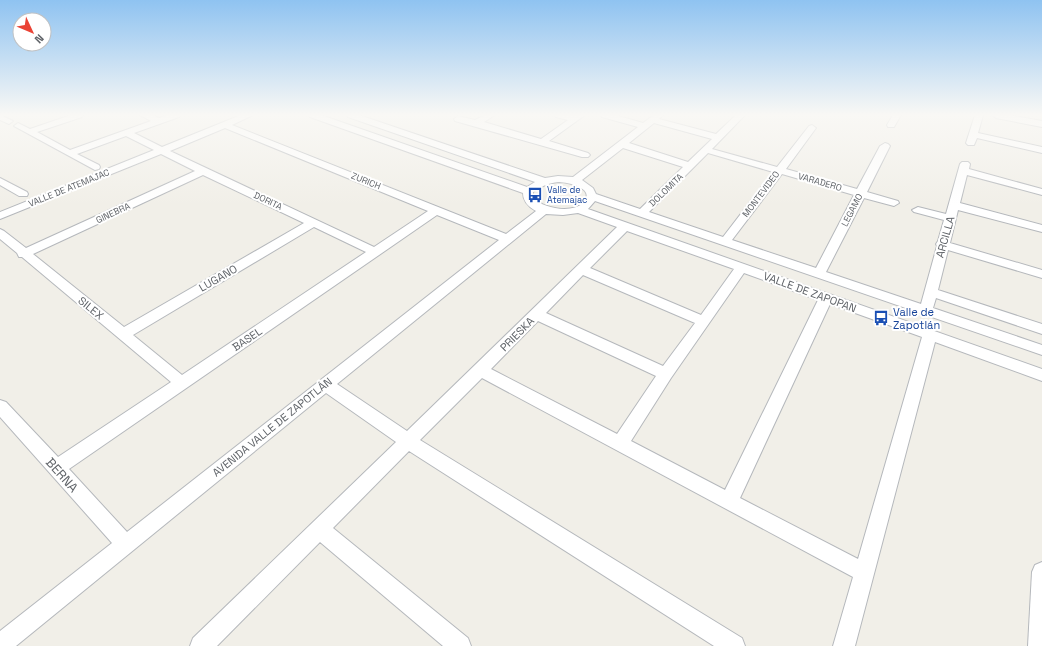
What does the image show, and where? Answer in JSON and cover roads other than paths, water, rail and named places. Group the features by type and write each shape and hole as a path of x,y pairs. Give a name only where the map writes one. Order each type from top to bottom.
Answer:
{"street":[{"path":"55,145 95,167"},
{"path":"70,153 91,145"},
{"name":"DORITA","path":"151,145 376,252"},
{"name":"VALLE DE ATEMAJAC","path":"0,216 173,145"},
{"name":"ZURICH","path":"275,145 507,239"},
{"path":"399,145 528,191"},
{"path":"438,145 543,181"},
{"path":"552,145 585,155"},
{"path":"575,181 621,145"},
{"path":"626,145 691,166"},
{"name":"DOLOMITA","path":"642,213 712,145"},
{"name":"MONTEVIDEO","path":"725,242 799,145"},
{"path":"1011,145 1042,150"},
{"name":"LEGAMO","path":"819,274 885,146"},
{"name":"VARADERO","path":"707,150 894,203"},
{"name":"ARCILLA","path":"926,310 942,244 964,167 1042,192"},
{"name":"GINEBRA","path":"23,254 203,171"},
{"path":"553,179 575,181 584,185 590,190 591,196 590,202 578,210 562,212 544,210 534,205 528,198 528,191 533,185 543,181 553,179"},
{"path":"0,181 23,194"},
{"name":"VALLE DE ZAPOPAN","path":"591,196 1042,350"},
{"path":"954,205 1042,229"},
{"name":"BASEL","path":"56,468 438,210"},
{"name":"AVENIDA VALLE DE ZAPOTLÁN","path":"0,645 544,210"},
{"name":"VALLE DE ZAPOPAN","path":"578,210 742,267 1042,375"},
{"path":"918,210 950,218"},
{"name":"LUGANO","path":"123,334 314,222"},
{"name":"PRIESKA","path":"202,646 625,226"},
{"name":"SILEX","path":"0,233 23,254 182,383"},
{"path":"942,244 1042,274"},
{"path":"620,444 666,374 742,267"},
{"path":"581,269 703,321"},
{"path":"930,292 1042,329"},
{"path":"729,502 826,298"},
{"path":"536,314 666,374"},
{"path":"844,646 863,572 930,334"},
{"path":"480,370 863,572"},
{"path":"325,384 408,441 734,646"},
{"name":"BERNA","path":"0,406 125,544"},
{"path":"319,529 460,646"},
{"path":"1039,646 1042,572"}],"place":[{"name":"Valle de Atemajac","path":"535,195"},
{"name":"Valle de Zapotlán","path":"881,318"}]}
